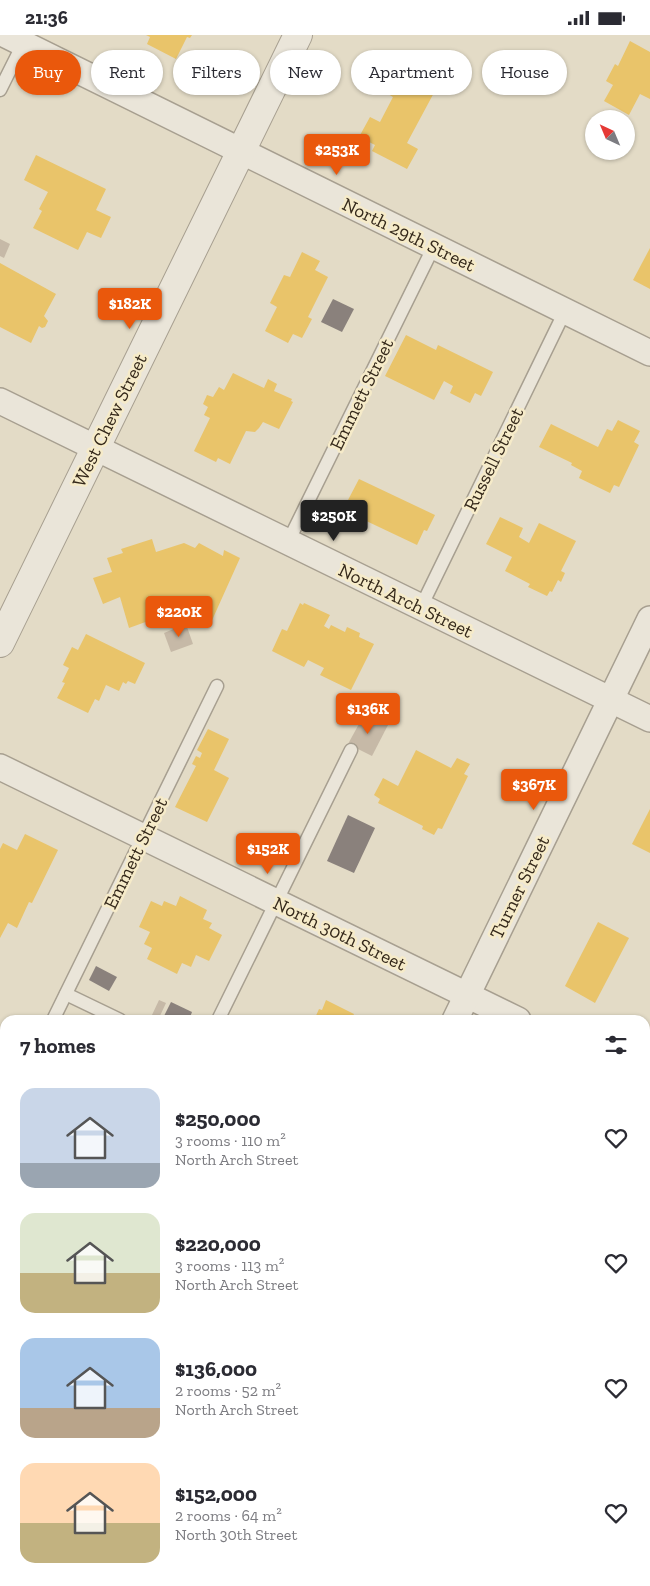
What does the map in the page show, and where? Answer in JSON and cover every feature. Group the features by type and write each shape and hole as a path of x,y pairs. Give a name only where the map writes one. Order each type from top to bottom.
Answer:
{"street":[{"name":"West Chew Street","path":"0,643 298,35"},
{"name":"North 29th Street","path":"14,39 650,353"},
{"name":"North Arch Street","path":"0,401 650,719"},
{"name":"Turner Street","path":"457,1015 650,619"},
{"name":"North 30th Street","path":"0,767 508,1015"}],"lane":[{"path":"0,90 14,39"},
{"name":"Emmett Street","path":"288,542 434,246"},
{"name":"Russell Street","path":"421,607 565,311"},
{"name":"Emmett Street","path":"56,1015 217,686"},
{"path":"220,1015 351,750"},
{"path":"66,994 110,1015"}],"building: Homes":[{"path":"146,35 192,35 190,38 187,37 180,50 173,50 173,57 163,52 163,50 159,50 147,44 150,37"},
{"path":"630,41 650,52 650,99 640,94 632,110 620,110 604,101 613,85 606,81 615,64 618,66"},
{"path":"390,95 433,95 407,143 418,149 407,169 372,151 375,145 359,137 370,117 380,122 393,97"},
{"path":"36,155 106,189 96,210 111,217 101,238 87,232 78,250 33,228 42,211 39,209 48,192 24,180"},
{"path":"650,248 650,289 633,280"},
{"path":"302,252 320,261 315,270 328,277 308,317 312,319 302,338 293,334 288,343 265,331 277,307 270,303 284,275 290,277"},
{"path":"0,263 56,294 44,316 48,321 45,327 39,326 31,343 0,327"},
{"path":"406,335 436,350 438,345 493,372 481,396 475,393 470,403 450,393 453,386 444,381 434,400 385,376"},
{"path":"233,373 264,388 268,379 277,384 274,391 292,399 291,401 293,402 279,429 263,422 255,432 246,431 230,464 218,458 216,462 194,451 210,418 204,415 208,407 203,404 207,395 213,397 219,387 224,390"},
{"path":"618,420 640,431 634,442 639,445 619,487 614,485 610,493 579,478 582,471 571,465 572,463 539,447 551,424 598,447 607,429 612,431"},
{"path":"359,479 435,515 427,531 424,530 417,545 360,518 365,508 348,500"},
{"path":"500,517 523,528 519,537 529,543 539,523 576,541 561,571 565,573 561,582 558,580 552,592 550,591 547,596 528,587 530,584 505,571 512,557 486,544"},
{"path":"152,539 156,552 184,543 195,548 199,543 223,556 224,550 240,558 209,627 184,615 192,600 168,608 166,600 146,607 151,620 129,628 120,597 103,604 93,578 112,572 107,558 123,553 121,549"},
{"path":"300,603 330,615 324,626 329,629 331,625 345,632 347,627 360,633 359,637 374,644 351,690 320,675 324,668 308,660 304,667 272,651 282,629 287,631"},
{"path":"86,634 145,663 135,684 128,681 126,684 123,682 119,691 106,685 99,701 95,699 88,713 57,698 65,683 62,682 69,668 63,665 72,647 78,650"},
{"path":"208,729 229,739 214,770 229,778 207,822 175,807 196,766 192,764 196,756 200,758 202,753 197,750"},
{"path":"416,750 451,768 457,758 470,764 464,774 468,776 442,829 438,828 434,835 422,829 423,826 378,803 380,799 374,795 383,778 398,786"},
{"path":"650,809 650,853 632,844"},
{"path":"25,834 58,850 32,903 29,902 17,928 8,923 0,938 0,849 3,843 17,850"},
{"path":"180,896 207,910 203,919 212,923 209,928 222,935 209,961 196,955 191,967 182,963 177,974 147,959 152,948 144,944 150,932 139,927 151,901 162,906 164,901 176,906"},
{"path":"598,922 629,938 595,1003 565,986"},
{"path":"326,1000 354,1014 316,1015 319,1009 322,1010"}],"building: Industry":[{"path":"333,299 354,309 342,332 321,322"},
{"path":"348,815 375,828 354,873 327,861"},
{"path":"96,966 117,977 109,991 89,980"},
{"path":"171,1002 192,1012 191,1015 164,1015"}],"building: Other":[{"path":"0,239 10,244 4,258 0,256"},
{"path":"186,624 193,644 171,652 164,633"},
{"path":"365,713 388,725 372,756 348,744"},
{"path":"159,1000 166,1003 160,1015 152,1015"}]}
